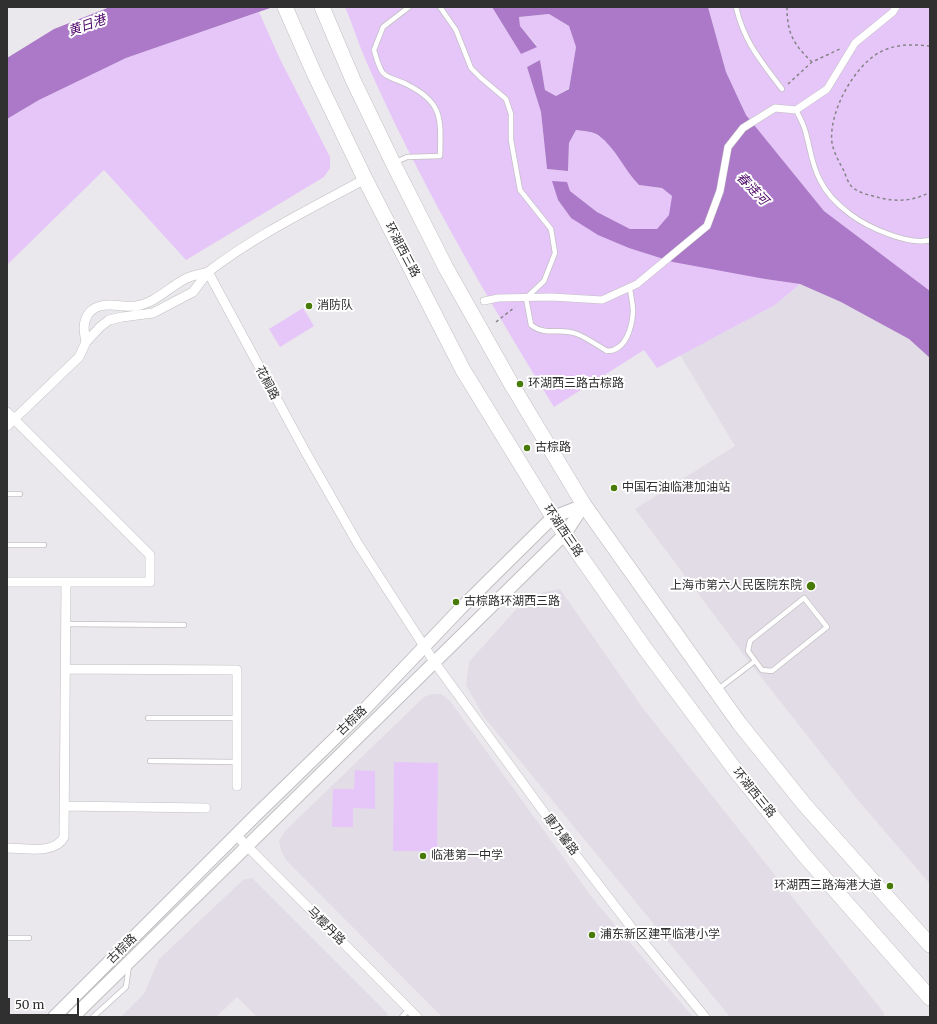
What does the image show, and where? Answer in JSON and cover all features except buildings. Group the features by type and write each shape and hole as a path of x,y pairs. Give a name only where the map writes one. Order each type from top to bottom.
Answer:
{"main road":[{"name":"环湖西三路","path":"285,7 314,73 365,179 463,370 553,517 646,650 736,771 806,856 930,998"},
{"path":"322,7 353,80 446,268 494,354 584,505 739,723 804,804 930,945"}],"street":[{"path":"484,301 498,298 602,300 630,289 707,226 720,191 728,147 743,128 775,108 796,110 827,89 855,43 893,12 896,7"},
{"path":"7,426 78,357 86,342 109,320 153,313 193,292 208,272 226,258 277,227 365,179"},
{"path":"86,342 83,330 89,312 99,307 108,305 136,306 145,304 187,278 208,272"},
{"name":"花榈路","path":"208,272 304,451 358,544 425,648"},
{"path":"7,412 150,555 150,582 7,582"},
{"name":"古棕路","path":"54,1017 425,648 461,608 553,517 584,505"},
{"name":"古棕路","path":"73,1017 565,534 584,505"},
{"path":"7,848 49,848 57,846 64,836 66,582"},
{"name":"康乃馨路","path":"425,648 562,838 631,927 705,1017"},
{"path":"66,669 237,670 237,786"},
{"path":"64,806 206,808"},
{"name":"马樱丹路","path":"236,835 417,1017"}],"lane":[{"path":"393,163 406,157 440,156 441,128 434,103 420,92 384,74 374,50 384,27 409,7"},
{"path":"440,7 456,30 471,68 506,99 511,114 511,140 520,190 551,229 555,254 544,281 526,298 531,325 539,331 566,331 577,334 608,350 619,348 627,337 633,311 630,289"},
{"path":"736,7 740,25 747,41 782,89"},
{"path":"796,110 805,130 819,179 831,196 850,214 886,233 911,241 924,242 930,240"},
{"path":"7,494 20,494"},
{"path":"7,545 44,545"},
{"path":"804,598 827,627 772,671 762,670 755,661 748,651 750,641 804,598"},
{"path":"66,624 184,625"},
{"path":"716,691 755,661"},
{"path":"148,718 237,718"},
{"path":"150,761 237,762"},
{"path":"7,938 29,938"},
{"path":"93,1017 126,987 130,960"},
{"path":"402,1017 410,1009"}],"path":[{"path":"787,7 787,22 790,35 798,48 812,62"},
{"path":"782,89 812,62 855,43"},
{"path":"930,46 912,44 889,48 878,53 860,69 851,80 837,112 832,142 837,157 851,186 861,193 886,199 908,201 922,197 930,192"},
{"path":"496,322 526,298"}],"shaded area":[{"path":"345,7 492,7 521,54 537,46 520,26 519,17 549,14 569,26 576,47 569,88 556,96 545,90 540,60 527,67 541,112 547,169 568,171 569,143 576,130 590,132 604,140 615,152 639,185 662,188 672,196 670,215 657,229 630,229 597,212 570,191 553,181 558,200 571,218 765,279 800,284 775,305 657,368 644,350 554,407 478,280 408,150 386,106 363,54"},
{"path":"708,7 930,7 930,291 824,211 746,115 726,72"},
{"path":"259,12 279,57 330,157 330,168 324,177 186,260 104,170 7,265 7,119 39,100 126,58"},
{"name":"上海市第六人民医院东院","path":"800,284 841,302 909,339 930,358 930,884 857,799 750,663 635,509 735,446 680,355 775,305"},
{"path":"303,308 314,326 280,347 269,329"},
{"path":"560,589 642,707 884,1013 884,1017 730,1017 484,717 466,685 469,662 519,606 544,592"},
{"name":"临港第一中学","path":"432,694 441,694 450,701 594,900 693,1017 442,1017 287,861 281,851 279,841 285,831 424,697"},
{"path":"394,762 438,763 437,851 393,851"},
{"path":"355,770 375,771 375,809 353,808 353,827 332,827 333,789 354,789"},
{"path":"252,878 388,1014 385,1017 257,1017 237,997 216,1017 121,1017 144,994 159,959 243,880"}],"water":[{"name":"黄日港","path":"110,7 273,7 126,58 39,100 7,119 7,58 54,29"},
{"name":"春涟河","path":"492,7 708,7 726,72 746,115 824,211 930,291 930,358 909,339 841,302 800,284 673,262 629,248 598,235 571,218 558,200 552,181 567,182 570,191 597,212 630,229 657,229 669,215 672,196 662,188 639,185 610,146 598,135 590,132 576,130 569,143 568,171 547,169 541,112 527,67 540,60 545,90 556,96 569,89 576,47 569,26 549,14 519,17 520,26 537,47 521,54"}],"place":[{"name":"消防队","path":"309,306"},
{"name":"环湖西三路古棕路","path":"520,384"},
{"name":"古棕路","path":"527,448"},
{"name":"中国石油临港加油站","path":"614,488"},
{"name":"上海市第六人民医院东院","path":"811,586"},
{"name":"古棕路环湖西三路","path":"456,602"},
{"name":"临港第一中学","path":"423,856"},
{"name":"环湖西三路海港大道","path":"890,886"},
{"name":"浦东新区建平临港小学","path":"592,935"}]}
